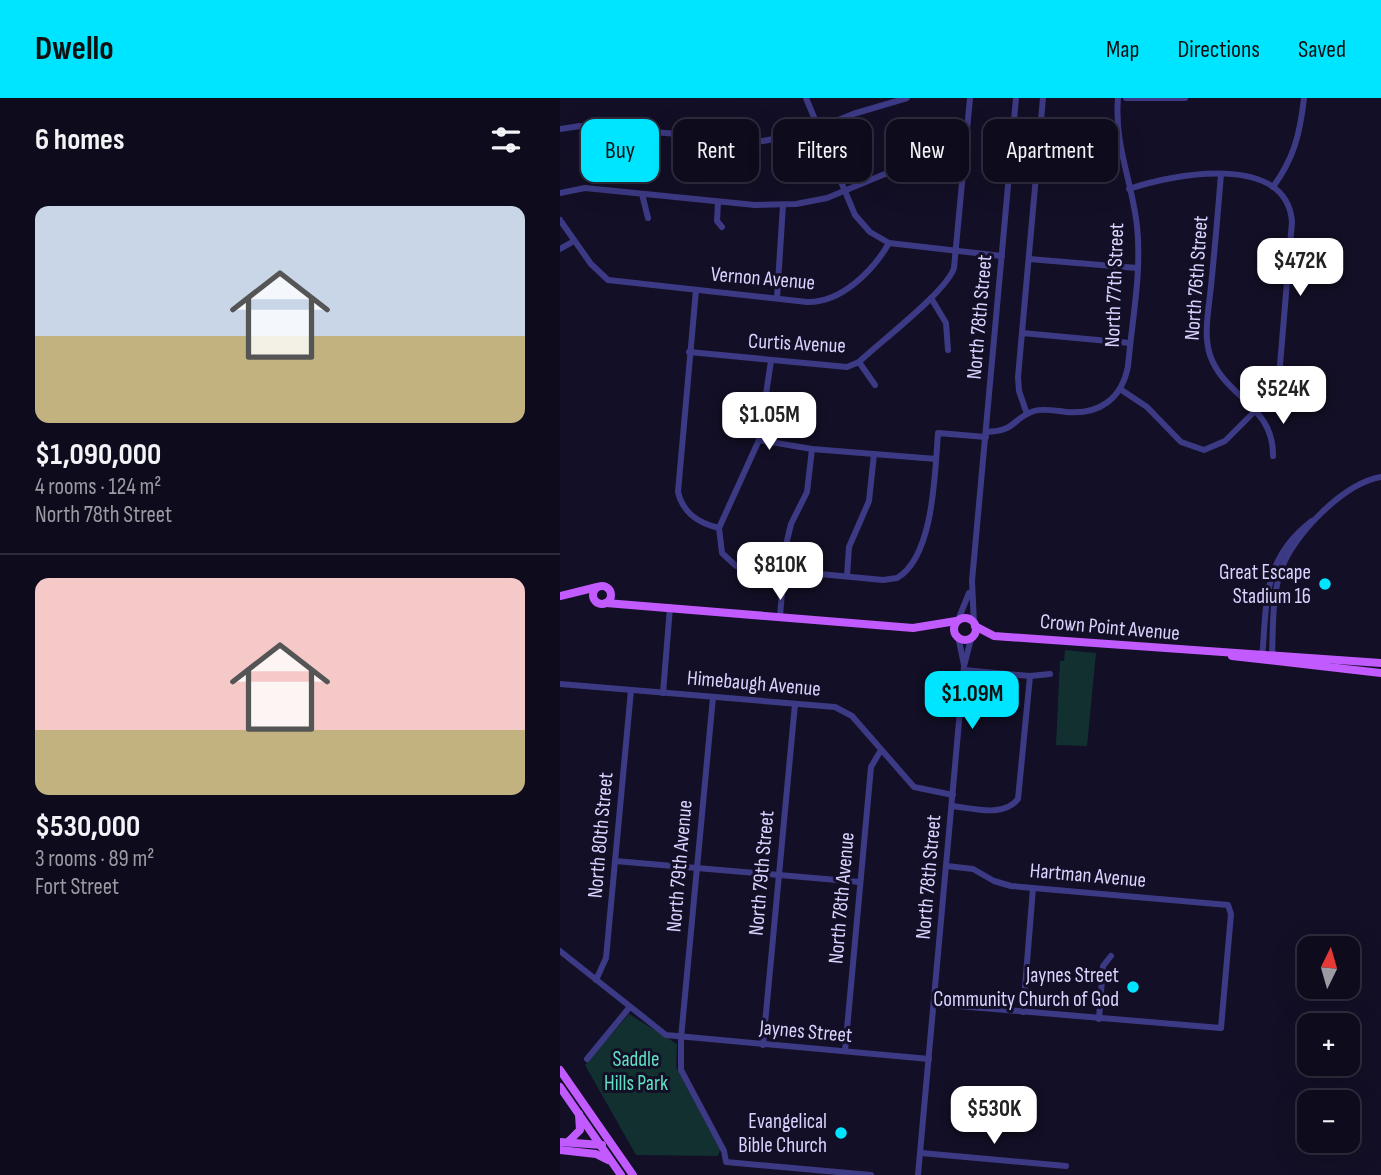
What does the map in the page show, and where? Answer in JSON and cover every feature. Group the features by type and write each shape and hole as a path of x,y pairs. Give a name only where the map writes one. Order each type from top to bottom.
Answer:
{"main road":[{"path":"560,596 606,586 611,594 628,604"},
{"path":"595,600 597,587"},
{"path":"576,594 606,603 913,628 957,621 957,635"},
{"path":"606,603 611,594"},
{"name":"Crown Point Avenue","path":"957,621 966,620 994,636"},
{"path":"932,626 971,639 974,625"},
{"name":"Crown Point Avenue","path":"971,639 994,636 1381,663"},
{"name":"Crown Point Avenue","path":"1267,657 1381,673"},
{"path":"560,1070 633,1175"},
{"path":"560,1087 621,1175"},
{"path":"563,1142 575,1139 580,1130 578,1111"},
{"path":"563,1142 600,1145 617,1152"},
{"path":"560,1150 596,1154 612,1162"}],"street":[{"path":"806,98 814,119"},
{"path":"839,119 880,101 907,98"},
{"path":"967,119 968,98"},
{"name":"North 78th Street","path":"972,581 1016,98"},
{"name":"North 78th Street","path":"1027,415 1018,385 1043,98"},
{"name":"North 77th Street","path":"1118,98 1119,145 1137,227 1137,268 1130,344 1126,376 1120,389"},
{"path":"1126,98 1185,98"},
{"path":"1273,187 1289,165 1297,146 1304,98"},
{"path":"560,128 580,126 773,140"},
{"path":"560,193 585,188 718,202 783,205 819,200 886,173"},
{"path":"771,361 759,440 719,528 722,553 736,566 897,579 912,564 931,509 938,433 986,434 1007,430 1027,415 1039,410 1081,413 1097,409 1112,400 1120,389 1147,407 1181,442 1198,450 1217,447 1272,393 1279,377 1291,236 1289,206 1273,187 1259,181 1221,174 1180,175 1129,189"},
{"name":"North 76th Street","path":"1221,174 1207,339 1218,372 1256,410 1270,430 1273,456"},
{"path":"841,182 863,225 890,243 1002,256"},
{"path":"956,252 962,182"},
{"path":"642,194 648,218"},
{"path":"718,202 717,221 722,227"},
{"path":"777,298 783,205"},
{"name":"Vernon Avenue","path":"560,220 590,264 608,279 816,302 833,298 875,263 890,243"},
{"path":"560,249 574,241"},
{"name":"Curtis Avenue","path":"689,352 841,368 859,362 931,298 952,274 956,252"},
{"path":"1029,258 1137,268"},
{"path":"696,290 678,492 685,510 707,525 719,528"},
{"path":"931,298 946,323 948,349"},
{"path":"1022,333 1130,344"},
{"path":"859,362 875,385"},
{"path":"759,440 812,449 936,459"},
{"path":"780,616 789,532 808,486 812,449"},
{"path":"847,576 849,547 869,501 874,454"},
{"path":"1267,657 1279,566 1289,543 1356,484 1381,477"},
{"path":"957,621 966,607 972,581"},
{"path":"972,581 974,625"},
{"path":"663,692 670,607"},
{"path":"957,635 964,668"},
{"path":"964,668 971,639"},
{"path":"964,668 1030,676 1050,674"},
{"name":"North 78th Street","path":"918,1175 964,668"},
{"path":"952,806 999,811 1012,808 1018,799 1030,676"},
{"name":"Himebaugh Avenue","path":"560,684 832,707 847,712 915,787 953,794"},
{"name":"North 80th Street","path":"596,980 606,958 631,690"},
{"name":"North 79th Avenue","path":"713,697 681,1038 681,1070 724,1151 726,1162 871,1175"},
{"name":"North 79th Street","path":"763,1045 795,704"},
{"name":"North 78th Avenue","path":"845,1051 871,767 881,750"},
{"path":"615,861 860,882"},
{"name":"Hartman Avenue","path":"947,866 973,869 1000,884 1230,908 1221,1028 1099,1019"},
{"path":"1023,1012 1033,888"},
{"name":"Jaynes Street","path":"560,951 659,1031 681,1038 929,1059"},
{"path":"934,1004 1099,1019 1103,965 1111,956"},
{"path":"587,1059 629,1008"},
{"path":"921,1153 1066,1166"}],"green space":[{"path":"1065,650 1096,653 1087,746 1056,745 1060,661 1064,661"},
{"name":"Saddle Hills Park","path":"629,1014 677,1044 676,1067 720,1150 718,1156 636,1155 585,1065"}],"place":[{"name":"Great Escape Stadium 16","path":"1325,584"},
{"name":"Jaynes Street Community Church of God","path":"1133,987"},
{"name":"Evangelical Bible Church","path":"841,1133"}]}
